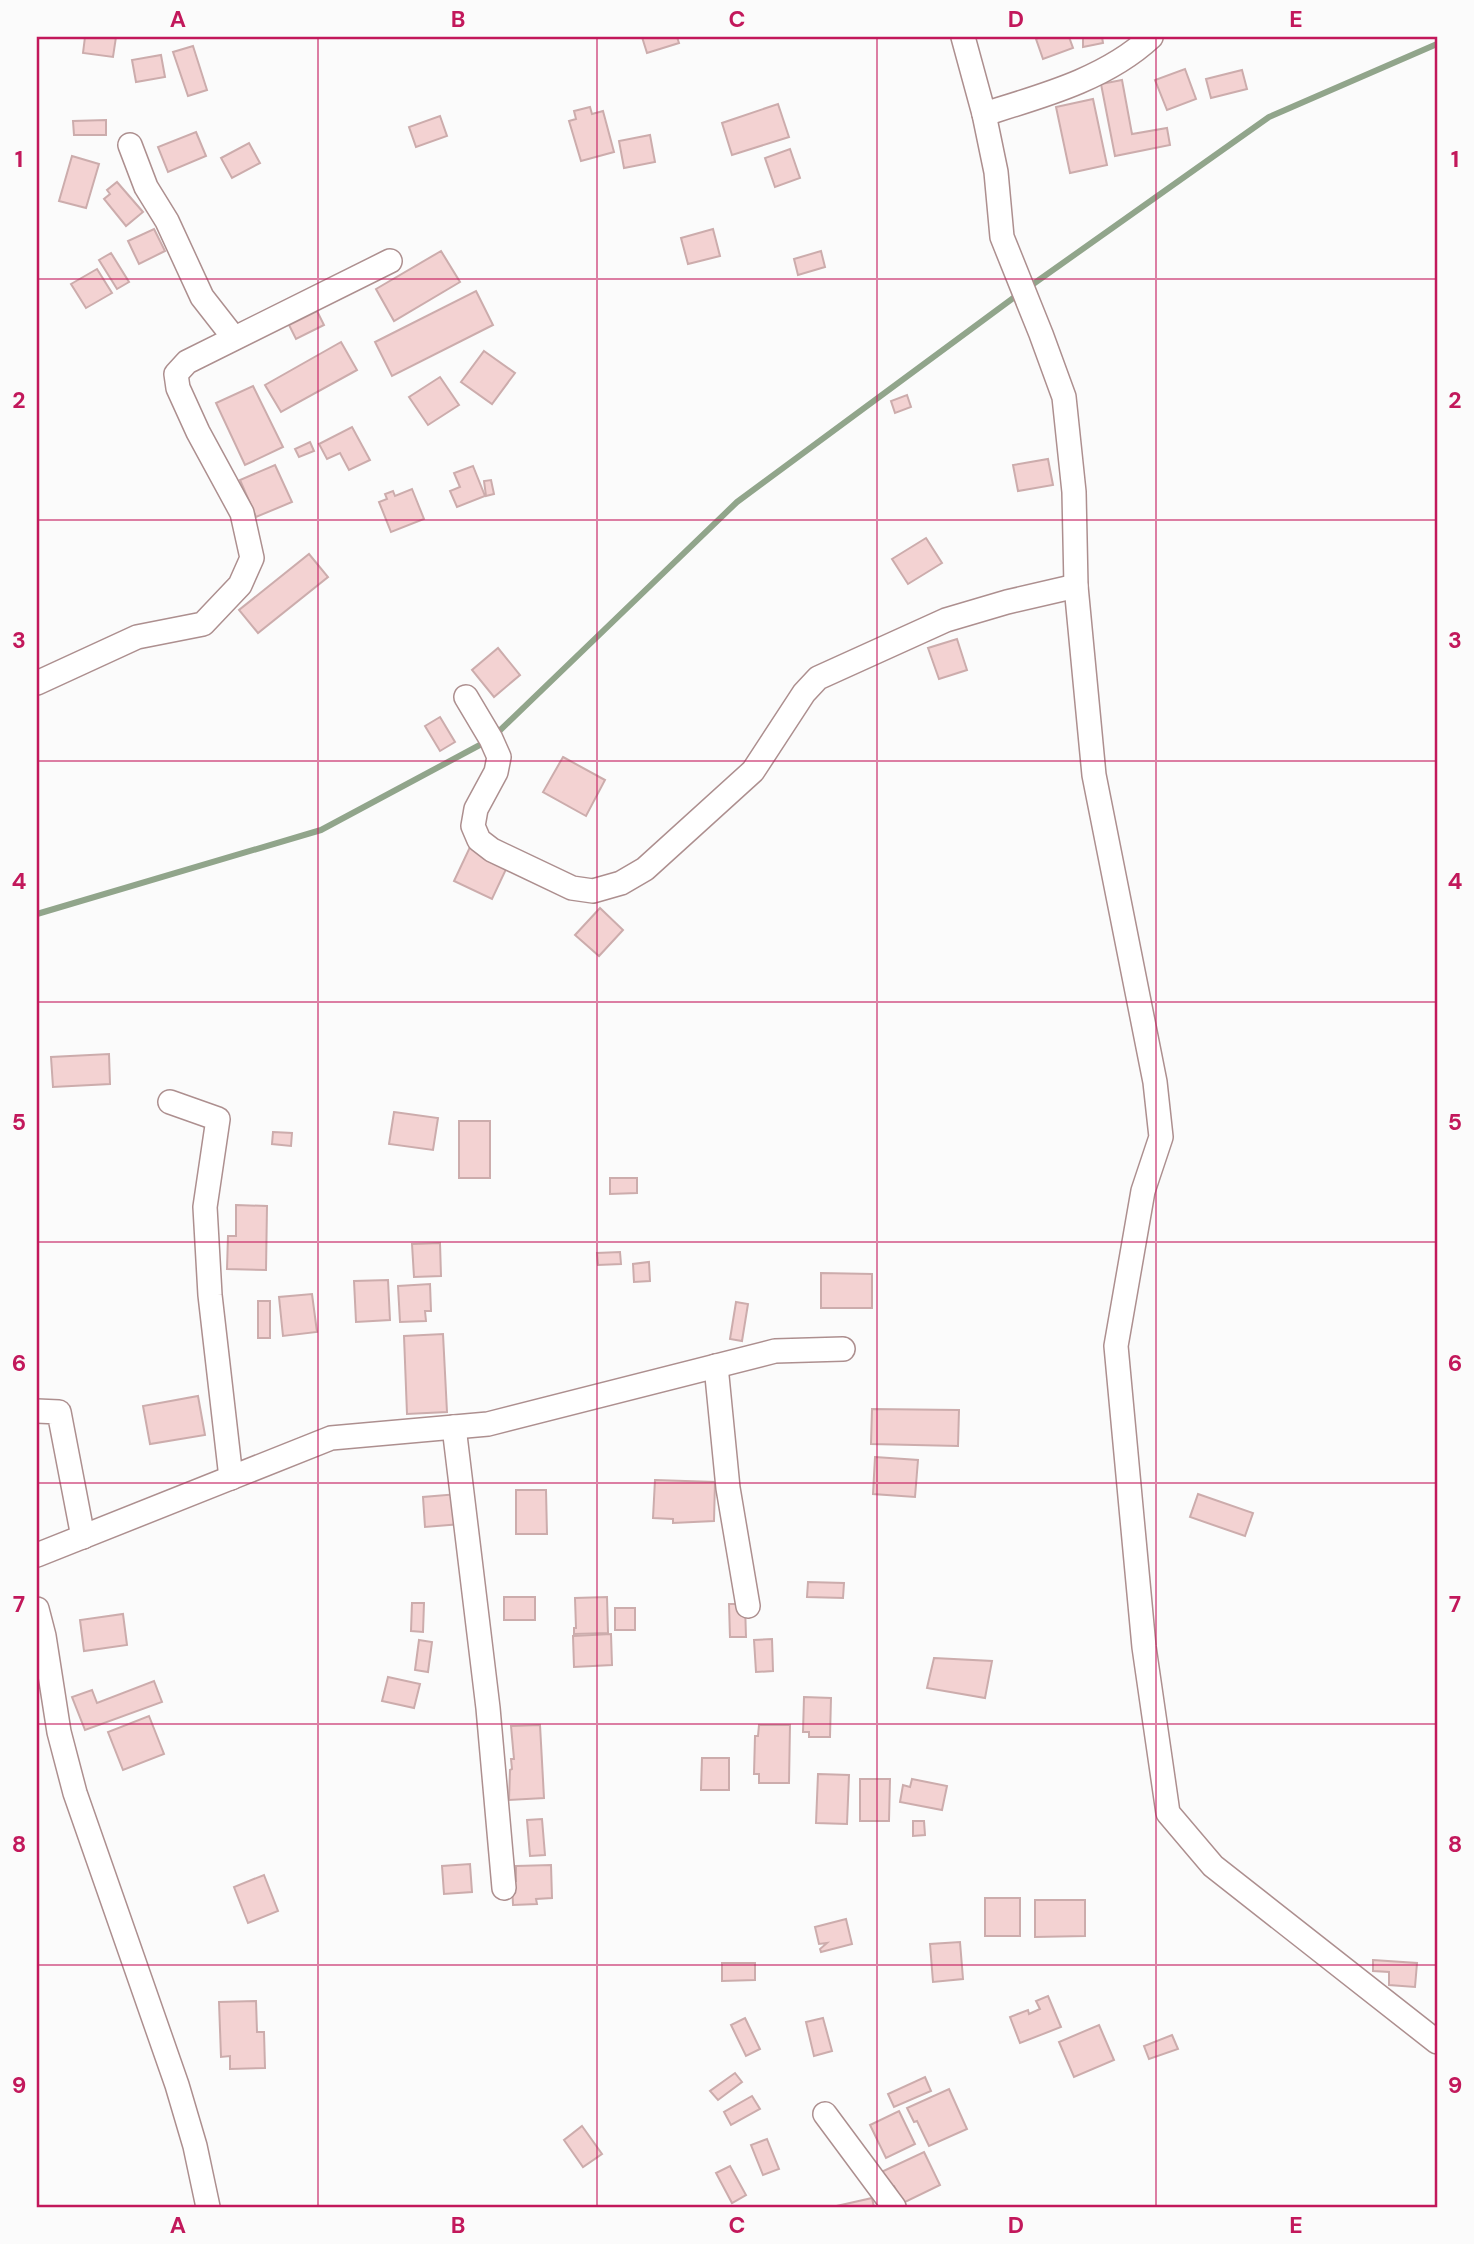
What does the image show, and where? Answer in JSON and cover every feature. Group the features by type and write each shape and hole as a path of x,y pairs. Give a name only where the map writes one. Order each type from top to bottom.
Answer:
{"street":[{"path":"963,37 985,114 996,172 1002,237 1064,397 1074,492 1076,586 1094,775 1156,1082 1161,1137 1143,1191 1116,1346 1144,1647 1168,1813 1213,1866 1437,2042"},
{"path":"985,114 1058,91 1133,54 1151,37"},
{"path":"130,145 146,187 167,221 202,297 234,338"},
{"path":"37,683 137,637 203,624 240,584 253,558 242,513 177,388 176,374 187,362 390,261"},
{"path":"466,697 499,757 496,772 476,809 473,826 479,840 492,850 572,888 593,891 621,883 645,869 753,771 804,693 818,678 946,620 1076,586"},
{"path":"170,1101 218,1119 205,1208 210,1295 231,1478"},
{"path":"37,1555 331,1438 488,1424 775,1351 843,1349"},
{"path":"716,1366 728,1488 748,1606"},
{"path":"37,1411 59,1412 83,1537"},
{"path":"454,1427 488,1708 504,1888"},
{"path":"37,1609 44,1636 59,1732 75,1793 177,2085 195,2146 208,2207"},
{"path":"825,2114 894,2207"}],"building":[{"path":"85,37 116,37 113,57 83,53"},
{"path":"642,37 677,37 679,43 647,53"},
{"path":"1069,37 1073,48 1043,59 1036,39"},
{"path":"1083,37 1102,37 1103,43 1083,47"},
{"path":"193,46 207,90 188,96 173,52"},
{"path":"161,55 165,77 136,82 132,60"},
{"path":"1185,69 1196,99 1167,110 1155,80"},
{"path":"1242,70 1247,89 1211,98 1206,79"},
{"path":"1122,80 1132,134 1167,128 1170,145 1115,156 1101,84"},
{"path":"1093,99 1107,165 1070,173 1056,107"},
{"path":"778,104 789,137 732,155 722,123"},
{"path":"590,107 592,114 603,111 614,152 581,161 569,121 576,119 574,111"},
{"path":"440,116 447,136 416,147 409,127"},
{"path":"106,120 106,135 74,135 73,121"},
{"path":"196,132 206,156 168,172 158,147"},
{"path":"650,135 655,162 624,168 619,141"},
{"path":"249,143 260,163 232,178 221,158"},
{"path":"790,149 800,178 775,187 765,158"},
{"path":"72,156 99,164 86,208 59,201"},
{"path":"117,182 143,212 126,226 104,199 110,194 107,190"},
{"path":"154,229 165,251 139,264 128,241"},
{"path":"713,229 720,256 688,264 681,238"},
{"path":"441,251 460,282 394,321 376,289"},
{"path":"821,251 825,267 798,275 794,259"},
{"path":"111,253 129,282 117,289 99,260"},
{"path":"97,269 112,293 86,308 71,284"},
{"path":"476,291 493,325 392,376 375,342"},
{"path":"317,311 324,325 296,339 289,325"},
{"path":"341,342 357,370 281,412 265,385"},
{"path":"484,351 515,373 492,404 461,382"},
{"path":"440,377 459,405 428,425 409,397"},
{"path":"253,386 283,447 245,465 216,403"},
{"path":"907,395 911,407 895,413 891,401"},
{"path":"352,427 370,460 349,470 340,453 327,459 319,444"},
{"path":"310,442 314,451 299,457 295,449"},
{"path":"1048,459 1053,485 1018,491 1013,465"},
{"path":"275,465 292,502 256,517 240,480"},
{"path":"473,466 485,496 457,507 450,491 460,487 454,473"},
{"path":"491,480 494,494 486,496 484,481"},
{"path":"412,489 424,519 391,532 379,502 387,499 385,494 393,491 395,496"},
{"path":"926,538 942,563 908,584 892,559"},
{"path":"309,554 328,577 258,633 239,610"},
{"path":"957,639 967,670 939,679 928,648"},
{"path":"498,648 520,675 494,697 472,670"},
{"path":"440,717 455,742 440,751 425,726"},
{"path":"563,757 605,780 586,816 543,792"},
{"path":"470,847 508,865 492,899 454,881"},
{"path":"600,908 623,930 599,956 575,935"},
{"path":"109,1054 110,1084 53,1087 51,1057"},
{"path":"394,1112 438,1118 433,1150 389,1144"},
{"path":"459,1121 490,1121 490,1178 459,1178"},
{"path":"273,1132 292,1133 291,1146 272,1144"},
{"path":"610,1178 637,1178 637,1193 610,1194"},
{"path":"236,1205 267,1206 266,1270 227,1269 228,1236 236,1236"},
{"path":"440,1243 441,1276 414,1277 412,1244"},
{"path":"620,1252 621,1264 598,1265 597,1253"},
{"path":"649,1262 650,1281 634,1282 633,1264"},
{"path":"821,1273 872,1274 872,1308 821,1308"},
{"path":"388,1280 390,1320 356,1322 354,1281"},
{"path":"430,1284 431,1311 425,1311 426,1321 400,1322 398,1286"},
{"path":"312,1294 317,1332 283,1336 279,1297"},
{"path":"258,1301 270,1301 270,1338 258,1338"},
{"path":"736,1302 748,1304 742,1341 730,1339"},
{"path":"443,1334 447,1412 407,1414 404,1336"},
{"path":"198,1396 205,1435 150,1444 143,1406"},
{"path":"872,1409 959,1410 958,1446 871,1444"},
{"path":"875,1457 918,1460 915,1497 873,1494"},
{"path":"655,1480 715,1482 714,1521 673,1523 673,1519 653,1518"},
{"path":"516,1490 546,1490 547,1534 516,1534"},
{"path":"458,1494 461,1524 425,1527 423,1497"},
{"path":"1198,1494 1253,1513 1245,1536 1190,1517"},
{"path":"808,1582 844,1583 843,1598 807,1597"},
{"path":"504,1597 535,1597 535,1620 504,1620"},
{"path":"607,1597 608,1633 574,1634 575,1598"},
{"path":"412,1603 424,1603 423,1632 411,1631"},
{"path":"729,1604 745,1604 746,1637 730,1637"},
{"path":"615,1608 635,1608 635,1630 615,1630"},
{"path":"123,1614 127,1645 84,1651 80,1620"},
{"path":"611,1634 612,1665 574,1667 573,1636"},
{"path":"772,1639 773,1671 756,1672 754,1640"},
{"path":"419,1640 432,1642 428,1672 415,1670"},
{"path":"934,1658 992,1661 985,1698 927,1688"},
{"path":"388,1677 420,1684 414,1708 382,1701"},
{"path":"154,1681 162,1702 85,1730 72,1697 92,1690 97,1703"},
{"path":"804,1697 831,1698 830,1737 809,1737 809,1732 803,1732"},
{"path":"149,1716 164,1754 123,1770 108,1732"},
{"path":"540,1725 544,1798 509,1800 511,1759 514,1759 511,1726"},
{"path":"759,1725 790,1725 789,1783 759,1783 759,1774 754,1774 755,1736 758,1736"},
{"path":"702,1758 729,1758 729,1790 701,1790"},
{"path":"818,1774 849,1775 847,1824 816,1823"},
{"path":"860,1779 890,1779 889,1821 860,1821"},
{"path":"912,1779 947,1786 942,1810 900,1802 903,1785 910,1787"},
{"path":"542,1819 545,1855 530,1856 527,1820"},
{"path":"913,1821 924,1821 925,1835 913,1836"},
{"path":"470,1864 472,1892 444,1894 442,1866"},
{"path":"551,1865 552,1898 536,1899 537,1904 513,1905 512,1881 516,1881 516,1866"},
{"path":"264,1875 278,1911 248,1923 234,1887"},
{"path":"985,1898 1020,1898 1020,1936 985,1936"},
{"path":"1035,1900 1085,1900 1085,1936 1035,1937"},
{"path":"846,1919 852,1944 821,1952 820,1949 827,1943 819,1944 815,1927"},
{"path":"960,1942 963,1979 933,1982 930,1944"},
{"path":"1373,1960 1417,1963 1415,1987 1389,1985 1389,1972 1373,1971"},
{"path":"722,1963 755,1963 755,1980 722,1981"},
{"path":"1048,1996 1061,2027 1020,2043 1010,2017 1028,2010 1029,2014 1040,2009 1036,2001"},
{"path":"256,2001 257,2032 264,2032 265,2068 230,2069 230,2056 221,2057 219,2002"},
{"path":"745,2018 760,2049 746,2056 731,2025"},
{"path":"823,2018 832,2051 814,2056 806,2022"},
{"path":"1099,2025 1114,2060 1074,2077 1059,2042"},
{"path":"1172,2035 1178,2049 1149,2059 1144,2046"},
{"path":"735,2073 742,2082 718,2100 710,2091"},
{"path":"925,2077 931,2091 894,2107 888,2094"},
{"path":"949,2089 967,2129 929,2146 917,2121 914,2122 907,2108"},
{"path":"752,2096 760,2109 731,2125 724,2112"},
{"path":"899,2111 915,2144 886,2158 870,2125"},
{"path":"582,2126 602,2154 583,2167 564,2140"},
{"path":"767,2139 779,2169 763,2175 751,2145"},
{"path":"924,2152 940,2185 903,2203 894,2186 883,2186 877,2174"},
{"path":"730,2166 746,2195 732,2203 716,2173"},
{"path":"872,2198 874,2207 832,2207"}],"waterway":[{"path":"1029,287 1269,117 1437,44"},
{"path":"37,914 321,830 491,739 737,502 1020,293"}]}
